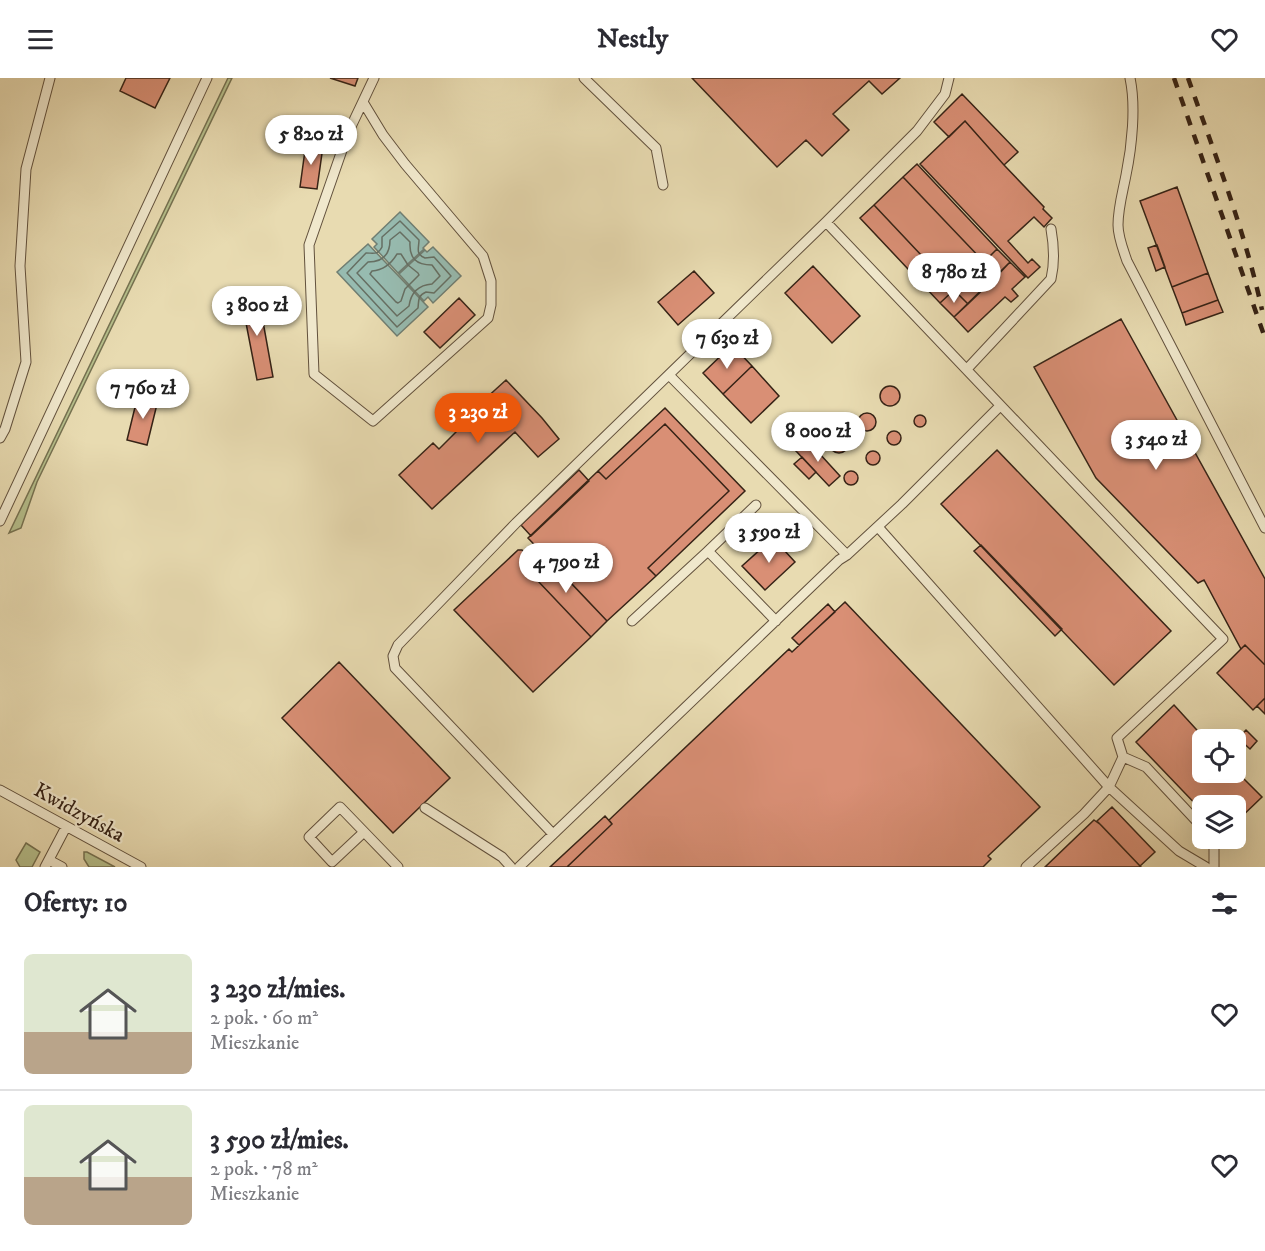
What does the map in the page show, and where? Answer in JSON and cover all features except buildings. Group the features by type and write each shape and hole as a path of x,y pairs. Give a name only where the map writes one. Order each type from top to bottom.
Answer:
{"lane":[{"path":"0,438 5,429 26,362 20,266 26,170 50,78"},
{"path":"0,521 207,78"},
{"path":"363,102 383,135 405,164 483,256 491,281 491,305 488,318 374,421 314,374 309,245 348,133 374,78"},
{"path":"584,78 656,148 663,185"},
{"path":"553,834 395,668 393,656 398,645 516,523 826,222 917,130 945,94 949,78"},
{"path":"1130,78 1133,92 1133,116 1118,225 1122,245 1127,261 1265,528"},
{"path":"826,222 1223,639 1117,738 1123,758 1110,787 1026,867"},
{"path":"967,369 1051,279 1054,267 1052,229"},
{"path":"669,375 847,555"},
{"path":"519,867 839,560 910,497 1000,406"},
{"path":"632,621 756,505"},
{"path":"878,527 1110,787 1179,850 1206,867"},
{"path":"708,551 776,621"},
{"path":"1123,758 1146,767 1192,816"},
{"name":"Kwidzyńska","path":"0,790 141,867"},
{"path":"364,832 332,862 309,837 340,807 398,867"},
{"path":"424,808 502,857 511,867"},
{"path":"62,867 47,863 66,827"},
{"path":"1214,849 1214,867"}],"green space":[{"path":"228,78 232,78 37,482 21,528 9,533"},
{"path":"26,843 40,852 32,867 20,867 16,860"},
{"path":"84,852 115,867 89,867 84,859"}],"water":[{"path":"400,212 429,242 398,273 374,247 377,244 372,239"},
{"path":"368,244 428,307 397,336 337,272"},
{"path":"433,247 461,276 433,303 428,297 424,301 399,274 425,250 427,252"}],"railway":[{"path":"1174,78 1265,338"},
{"path":"1188,78 1238,222 1262,310"}]}
